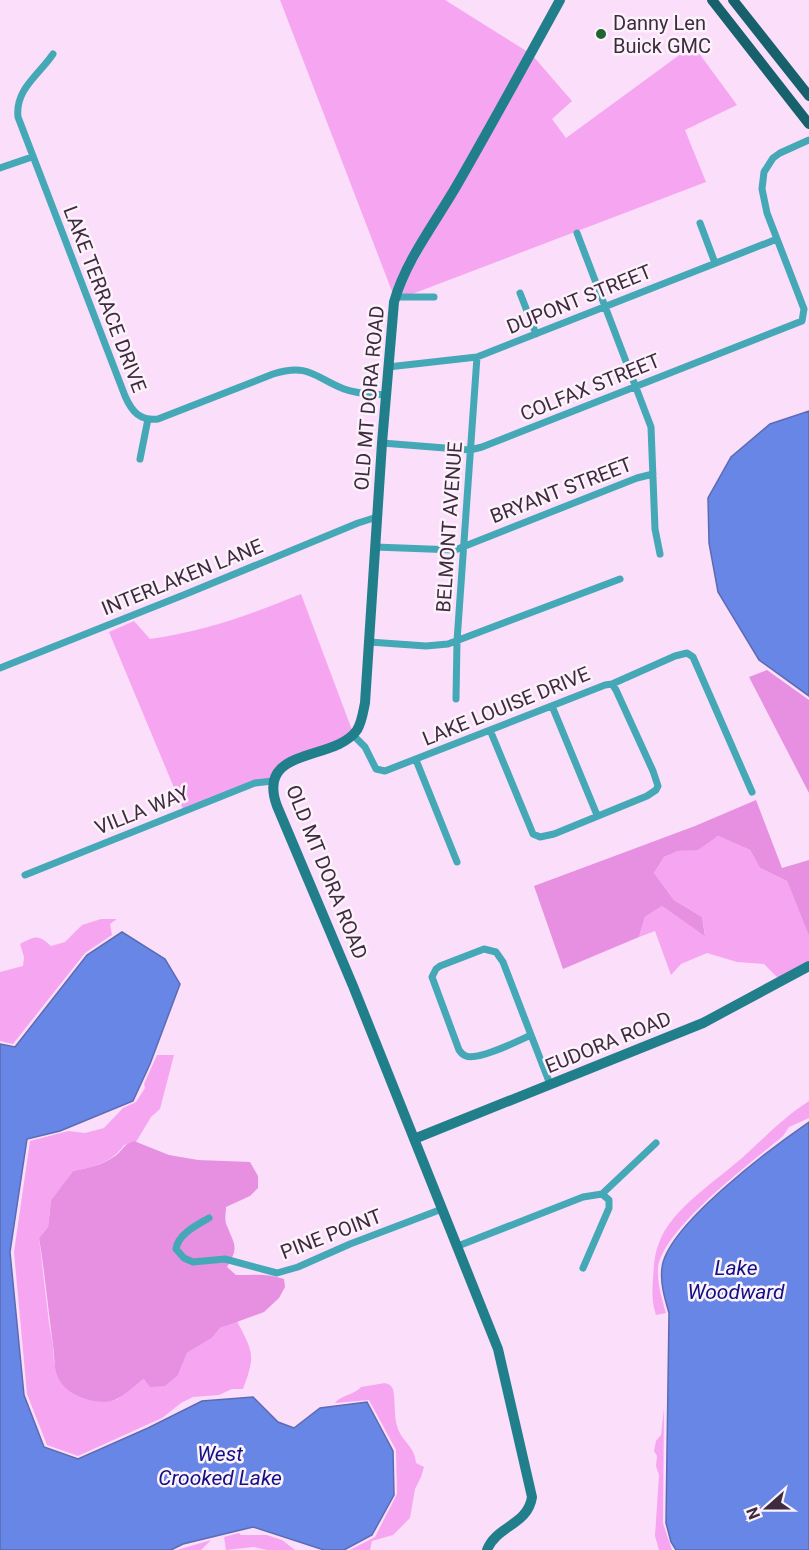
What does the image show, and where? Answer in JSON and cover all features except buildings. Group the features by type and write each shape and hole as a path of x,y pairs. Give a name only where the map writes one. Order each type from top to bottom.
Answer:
{"main road":[{"path":"712,0 809,124"},
{"path":"733,0 809,96"},
{"path":"792,103 809,115"}],"street":[{"name":"OLD MT DORA ROAD","path":"487,1550 496,1535 525,1514 531,1504 531,1491 498,1349 342,960 272,794 276,774 286,765 343,741 353,735 360,725 365,703 382,443 396,297 414,257 507,97 560,0"},
{"name":"LAKE TERRACE DRIVE","path":"53,54 27,85 18,101 18,117 124,396 134,412 148,419 158,419 273,374 292,370 310,371 352,391 386,395"},
{"path":"777,239 763,198 764,172 768,164 780,153 809,140"},
{"path":"0,168 32,157"},
{"path":"700,223 715,263"},
{"path":"577,233 651,427 655,529 660,554"},
{"name":"DUPONT STREET","path":"388,367 477,357 777,239"},
{"name":"COLFAX STREET","path":"382,443 470,450 492,444 796,324 803,319 804,309 777,239"},
{"path":"520,293 536,334"},
{"path":"396,297 434,297"},
{"name":"BELMONT AVENUE","path":"456,699 477,357"},
{"path":"140,459 148,419"},
{"name":"BRYANT STREET","path":"375,547 455,550 637,478 653,474"},
{"name":"INTERLAKEN LANE","path":"0,668 377,517"},
{"path":"369,642 426,646 458,641 620,579"},
{"name":"LAKE LOUISE DRIVE","path":"353,735 365,747 378,770 390,770 687,653 693,657 752,792"},
{"path":"490,730 533,834 540,837 647,796 658,786 612,684"},
{"path":"552,706 597,815"},
{"path":"416,760 456,862"},
{"name":"VILLA WAY","path":"25,875 255,783 273,781"},
{"path":"531,1035 475,1057 463,1054 459,1050 432,982 433,974 440,966 484,949 492,949 503,962 550,1084"},
{"name":"EUDORA ROAD","path":"414,1139 703,1023 809,966"},
{"path":"602,1194 656,1143"},
{"path":"458,1246 583,1197 602,1194 609,1200 609,1208 583,1268"},
{"name":"PINE POINT","path":"209,1218 177,1243 176,1249 184,1258 199,1262 225,1259 277,1273 298,1267 350,1244 442,1209"}],"shaded area":[{"path":"280,0 445,0 528,52 393,294"},
{"path":"693,45 737,105 685,130 706,182 399,299 404,284 533,56 572,101 552,119 566,138"},
{"path":"301,594 352,730 347,735 273,772 270,779 185,814 109,632 134,621 150,639 170,636 227,621"},
{"path":"767,670 809,700 809,793 749,677"},
{"path":"756,800 782,868 809,860 809,936 787,881 760,868 750,850 718,836 698,850 678,851 664,857 654,873 674,900 702,917 705,936 662,906 645,917 639,937 563,969 534,886 695,826"},
{"path":"718,836 750,850 760,868 787,881 809,936 809,962 779,979 764,964 737,962 707,953 681,964 671,975 655,931 639,937 645,917 662,906 705,935 702,917 674,900 654,873 664,857 678,851 698,849"},
{"path":"101,919 117,919 110,924 112,935 85,953 13,1044 0,1041 0,972 23,966 24,957 20,944 36,938 43,939 51,946 65,942 82,925"},
{"path":"157,1055 174,1055 160,1109 151,1117 136,1142 124,1145 114,1156 102,1163 73,1171 51,1200 48,1227 39,1238 54,1363 116,1400 144,1379 178,1375 187,1353 212,1338 220,1328 237,1321 251,1354 250,1368 243,1389 232,1389 219,1395 193,1397 162,1418 78,1456 47,1445 27,1394 14,1252 30,1141 68,1131 85,1133 104,1128 123,1108 136,1102 145,1088 144,1084"},
{"path":"809,1101 809,1118 789,1127 783,1136 711,1197 675,1234 658,1268 659,1285 666,1313 656,1315 652,1293 655,1256 659,1243 673,1219 695,1196"},
{"path":"134,1141 169,1155 198,1160 250,1162 258,1176 258,1188 250,1196 226,1207 226,1222 234,1242 233,1255 227,1267 236,1275 266,1275 284,1279 285,1287 279,1298 264,1312 220,1328 212,1338 187,1353 178,1375 165,1386 150,1387 144,1379 117,1399 107,1402 92,1401 70,1391 60,1381 56,1372 39,1238 48,1227 51,1200 73,1171 105,1162"},
{"path":"385,1383 393,1389 400,1434 411,1449 416,1463 424,1467 415,1489 410,1518 393,1535 372,1541 370,1550 350,1550 375,1537 397,1494 396,1450 369,1400 335,1403 361,1387"},
{"path":"664,1408 663,1523 672,1550 659,1550 655,1536 659,1475 656,1466 657,1456 654,1451 656,1441 661,1435"},
{"path":"239,1533 241,1535 267,1535 282,1540 295,1550 267,1550 254,1547 226,1550 224,1537"},
{"path":"211,1540 201,1550 177,1550"}],"water":[{"path":"809,411 809,696 759,660 718,592 709,543 708,498 731,457 770,424"},
{"name":"West Crooked Lake","path":"122,932 165,959 180,984 150,1064 133,1101 60,1131 27,1139 10,1252 24,1395 44,1447 78,1459 202,1401 253,1397 278,1422 294,1428 320,1408 367,1402 393,1451 394,1495 372,1535 344,1550 324,1550 253,1527 183,1544 171,1550 0,1550 0,1044 15,1047 87,955"},
{"name":"Lake Woodward","path":"809,1122 809,1550 676,1550 671,1542 666,1523 669,1313 662,1285 662,1268 668,1251 701,1210 748,1168"}],"place":[{"name":"Danny Len Buick GMC","path":"601,34"}]}
